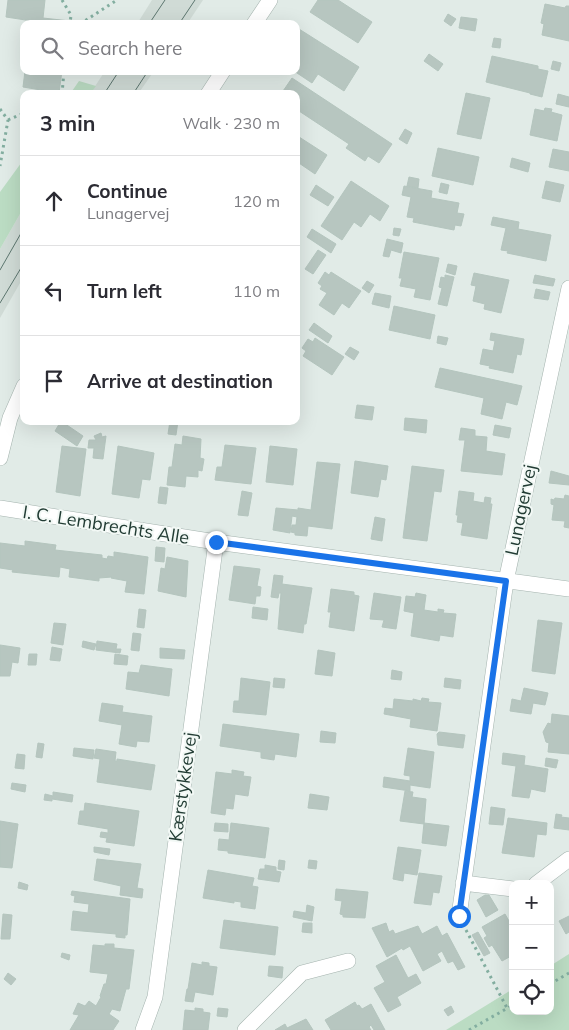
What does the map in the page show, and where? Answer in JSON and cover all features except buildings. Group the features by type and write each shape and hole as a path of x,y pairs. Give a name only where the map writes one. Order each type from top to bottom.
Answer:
{"street":[{"path":"257,20 270,0"},
{"path":"211,90 220,75"},
{"name":"Lunagervej","path":"459,916 506,581 569,288"},
{"path":"0,458 10,418 20,395"},
{"name":"I. C. Lembrechts Alle","path":"0,508 216,542 569,589"},
{"name":"Kærstykkevej","path":"143,1030 156,998 216,542"},
{"path":"541,880 569,859"},
{"path":"463,883 509,889"},
{"path":"245,1030 302,973 348,961"}],"path":[{"path":"62,0 71,15 70,20"},
{"path":"86,20 117,0"},
{"path":"62,90 64,75"},
{"path":"0,109 8,120 0,166"},
{"path":"8,120 20,115"},
{"path":"459,916 507,1008 469,1030"},
{"path":"554,982 569,973"}],"shaded area":[{"path":"152,0 203,0 190,20 140,20"},
{"path":"102,75 151,75 141,90 93,90"},
{"path":"20,214 20,283 0,318 0,249"}],"green space":[{"path":"79,81 96,86 93,90 73,90"},
{"path":"20,164 20,214 0,249 0,192"},
{"path":"569,954 569,1030 446,1030 509,991 509,1015 554,1015 554,963"}],"tram line":[{"path":"152,20 165,0"},
{"path":"182,20 195,0"},
{"path":"107,90 116,75"},
{"path":"136,90 145,75"},
{"path":"0,270 20,235"},
{"path":"0,303 20,270"}],"route":[{"path":"216,542 506,581 459,916"}]}
